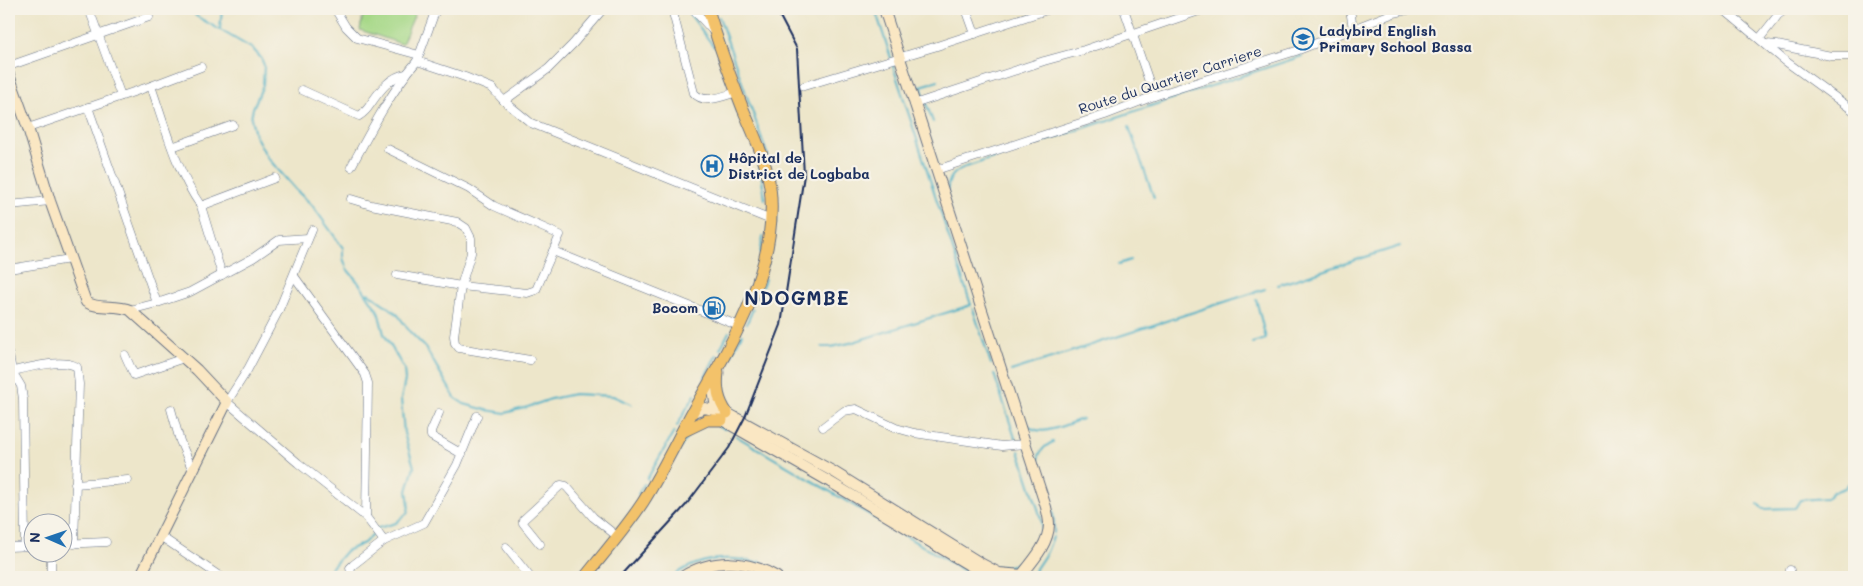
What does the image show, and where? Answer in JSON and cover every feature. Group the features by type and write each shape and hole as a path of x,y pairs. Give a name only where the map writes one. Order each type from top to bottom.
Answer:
{"main road":[{"path":"586,577 618,537 642,502 720,363 760,278 771,220 770,189 766,165 737,92 708,9"},
{"path":"682,432 722,414 717,379 720,363"}],"street":[{"path":"89,9 121,96"},
{"path":"335,9 346,27 357,38 418,58 492,88 504,101 531,122 771,220"},
{"path":"351,167 377,118 418,58 436,9"},
{"path":"504,101 548,68 573,44 603,9"},
{"path":"672,9 694,93 698,98 705,100 737,92"},
{"path":"694,9 716,34"},
{"path":"693,412 702,408 722,414 834,472 999,573 1021,576 1042,547 1048,535 1049,524 1046,507 898,57 884,9"},
{"path":"966,9 975,34"},
{"path":"804,86 1050,9"},
{"path":"1124,9 1154,96"},
{"path":"914,104 1205,9"},
{"path":"1350,9 1353,29"},
{"name":"Route du Quartier Carriere","path":"936,170 1105,115 1154,96 1296,51 1394,13 1411,9"},
{"path":"1723,9 1854,111"},
{"path":"1760,38 1778,15 1786,9"},
{"path":"9,66 148,17"},
{"path":"1766,44 1777,44 1831,56 1854,56"},
{"path":"28,128 201,67"},
{"path":"302,90 359,116 365,113 386,84 395,76 406,74"},
{"path":"9,75 28,128 50,201 86,302 91,306 118,306 130,310 197,370 227,402 298,463 366,517 384,541"},
{"path":"151,86 172,147 195,198 201,206 222,274"},
{"path":"88,107 157,303"},
{"path":"172,147 233,125"},
{"path":"388,149 469,189 494,206 560,235 536,290 527,293 461,286 397,275"},
{"path":"201,206 275,178"},
{"path":"351,199 371,205 458,222 466,228 471,238 471,254 461,286 454,336 455,343 460,348 530,360"},
{"path":"9,205 50,201"},
{"path":"140,577 227,402 248,369 278,312 312,230"},
{"path":"130,310 190,292 253,258 279,240 308,238"},
{"path":"553,251 739,326"},
{"path":"9,269 70,259"},
{"path":"294,276 365,374 368,383 366,517"},
{"path":"9,354 10,371 21,386 23,399 28,514"},
{"path":"125,355 134,375 184,358"},
{"path":"10,371 54,364 66,364 77,367 79,384 74,544 106,542"},
{"path":"711,379 722,414 825,479 989,577"},
{"path":"171,409 180,441 193,471"},
{"path":"823,426 844,411 856,409 896,428 914,433 1002,446 1025,444"},
{"path":"439,413 431,431 431,436 462,454"},
{"path":"352,577 350,568 352,565 384,541 424,523 441,496 462,454 477,416"},
{"path":"76,484 128,480"},
{"path":"540,544 523,520 561,485 566,486 593,517 618,537"},
{"path":"160,536 221,577"},
{"path":"9,547 22,546"},
{"path":"506,547 530,577"},
{"path":"682,577 694,570 714,564 733,562 753,566 777,577"},
{"path":"51,564 51,577"}],"green space":[{"path":"364,9 417,9 402,44 360,30"}],"waterway":[{"path":"191,9 196,16 253,49 261,58 264,65 263,85 253,108 251,118 255,135 267,157 312,205 343,248 343,258 347,269 378,311 384,334 404,369 405,380 401,399 404,433 414,467 407,491 408,512 396,523 378,528"},
{"path":"220,29 222,9"},
{"path":"686,9 714,47"},
{"path":"875,9 891,58"},
{"path":"719,17 768,156"},
{"path":"948,192 948,184 951,177 963,168 1302,56"},
{"path":"822,347 850,343 971,305 892,63"},
{"path":"914,88 938,81"},
{"path":"921,86 925,98"},
{"path":"926,103 933,122"},
{"path":"1129,127 1154,198"},
{"path":"760,167 765,199"},
{"path":"776,192 776,223"},
{"path":"760,254 763,237"},
{"path":"1278,285 1400,246"},
{"path":"1119,264 1131,260"},
{"path":"756,302 765,279"},
{"path":"1011,371 1265,289"},
{"path":"368,293 398,315 410,332 425,347 455,398 464,404 505,413 574,394 613,396 631,404"},
{"path":"736,319 746,296"},
{"path":"1252,343 1266,339 1256,299"},
{"path":"747,323 753,309"},
{"path":"973,309 991,364"},
{"path":"720,349 729,332"},
{"path":"731,356 742,334"},
{"path":"712,363 717,355"},
{"path":"704,378 712,364"},
{"path":"994,374 1016,441"},
{"path":"689,405 695,395"},
{"path":"677,426 688,406"},
{"path":"1023,419 1028,426 1042,431 1058,428 1082,419"},
{"path":"716,425 725,429"},
{"path":"647,479 674,432"},
{"path":"736,436 975,577"},
{"path":"676,455 687,437"},
{"path":"1038,466 1038,458 1041,451 1053,442"},
{"path":"1019,451 1040,515 1042,526 1040,539"},
{"path":"1758,504 1763,509 1795,508 1800,500 1827,498 1833,492 1845,488 1854,478"},
{"path":"638,494 644,484"},
{"path":"1051,506 1054,519 1054,533"},
{"path":"325,577 346,551 364,543 373,534"},
{"path":"1031,576 1047,552 1053,537"},
{"path":"997,567 1015,564 1030,554 1038,544"},
{"path":"672,577 692,565 713,560 735,559 758,563 760,561 769,567"},
{"path":"694,577 719,569 744,570 761,575"}],"railway":[{"path":"620,577 686,505 729,448 745,417 781,325 804,175 797,49 776,9"}],"place":[{"name":"Ladybird English Primary School Bassa","path":"1303,39"},
{"name":"Hôpital de District de Logbaba","path":"712,166"},
{"name":"Bocom","path":"714,308"}],"district":[{"name":"NDOGMBE","path":"797,298"}]}
